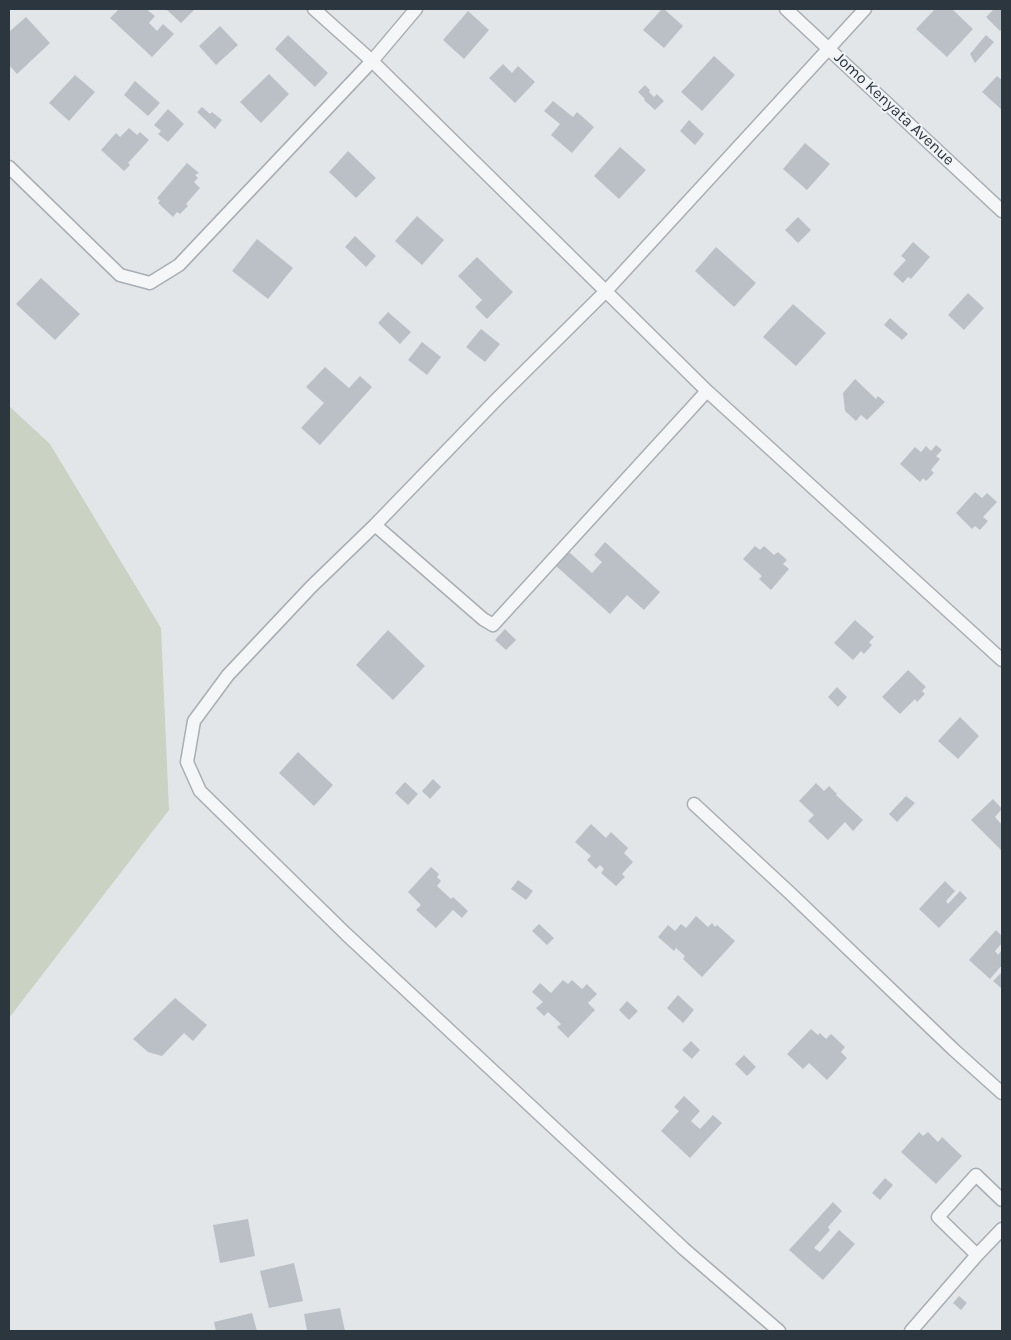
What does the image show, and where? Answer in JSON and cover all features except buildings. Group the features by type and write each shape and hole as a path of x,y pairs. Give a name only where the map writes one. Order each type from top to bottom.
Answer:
{"street":[{"path":"314,9 372,61 707,391 1002,660"},
{"path":"9,167 120,275 150,283 179,265 372,61 416,9"},
{"name":"Jomo Kenyata Avenue","path":"786,9 1002,211"},
{"path":"779,1331 684,1249 346,934 200,791 187,762 194,721 228,675 311,587 375,525 497,399 606,291 865,9"},
{"path":"375,525 483,619 493,625 707,391"},
{"path":"694,804 1002,1093"},
{"path":"977,1255 938,1217 976,1175 1002,1200"},
{"path":"910,1331 1002,1229"}],"shaded area":[{"path":"9,406 50,444 161,628 169,810 9,1018"}]}
